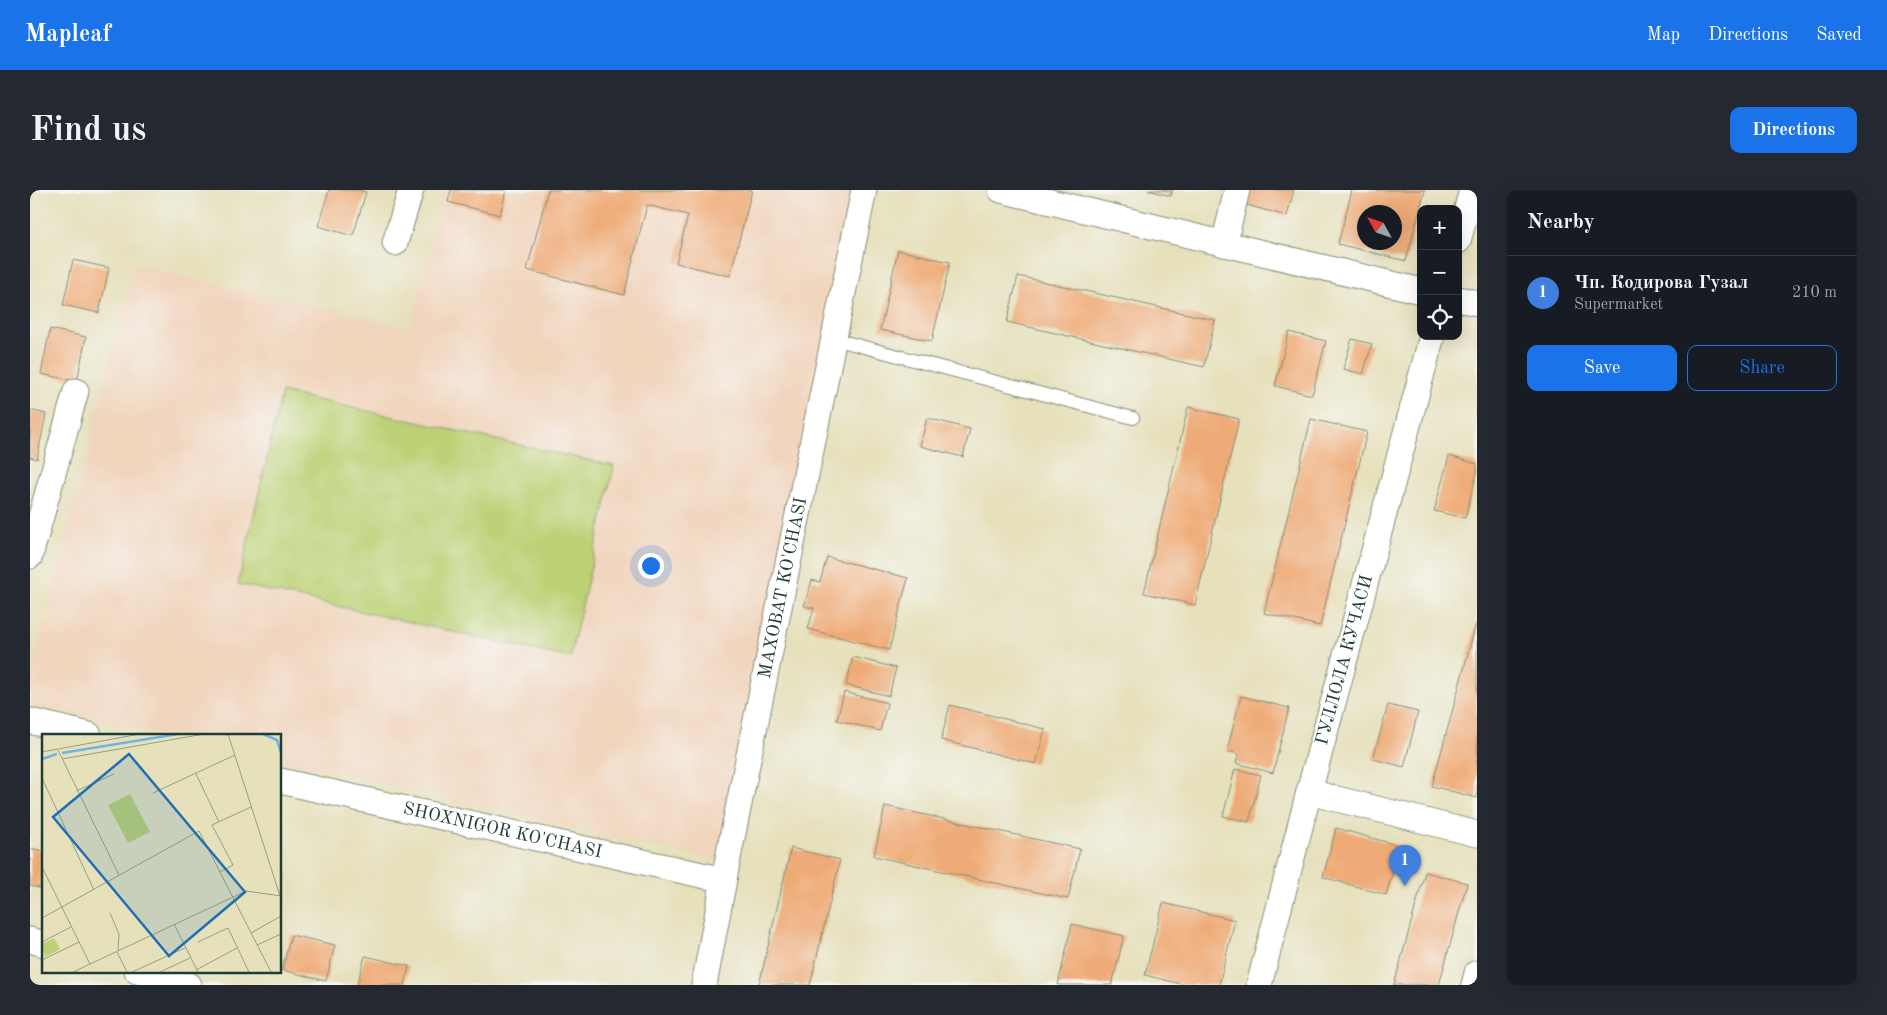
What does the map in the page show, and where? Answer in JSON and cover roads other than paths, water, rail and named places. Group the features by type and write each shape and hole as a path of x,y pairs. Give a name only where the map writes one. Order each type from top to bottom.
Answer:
{"street":[{"path":"395,243 410,190"},
{"name":"MAXOBAT KO'CHASI","path":"704,985 864,190"},
{"path":"1001,190 1417,290"},
{"path":"1224,244 1237,190"},
{"path":"1462,226 1472,190"},
{"path":"1462,300 1477,303"},
{"name":"ГУЛЛОЛА КУЧАСИ","path":"1259,985 1308,792 1431,340"},
{"path":"30,556 76,391"},
{"path":"30,721 85,734"},
{"name":"SHOXNIGOR KO'CHASI","path":"281,781 724,880"},
{"path":"1308,792 1477,834"},
{"path":"141,972 188,985"},
{"path":"1474,985 1477,973"}],"lane":[{"path":"834,339 1133,418"}],"place":[{"name":"Чп. Кодирова Гузал","path":"1405,886"}]}
